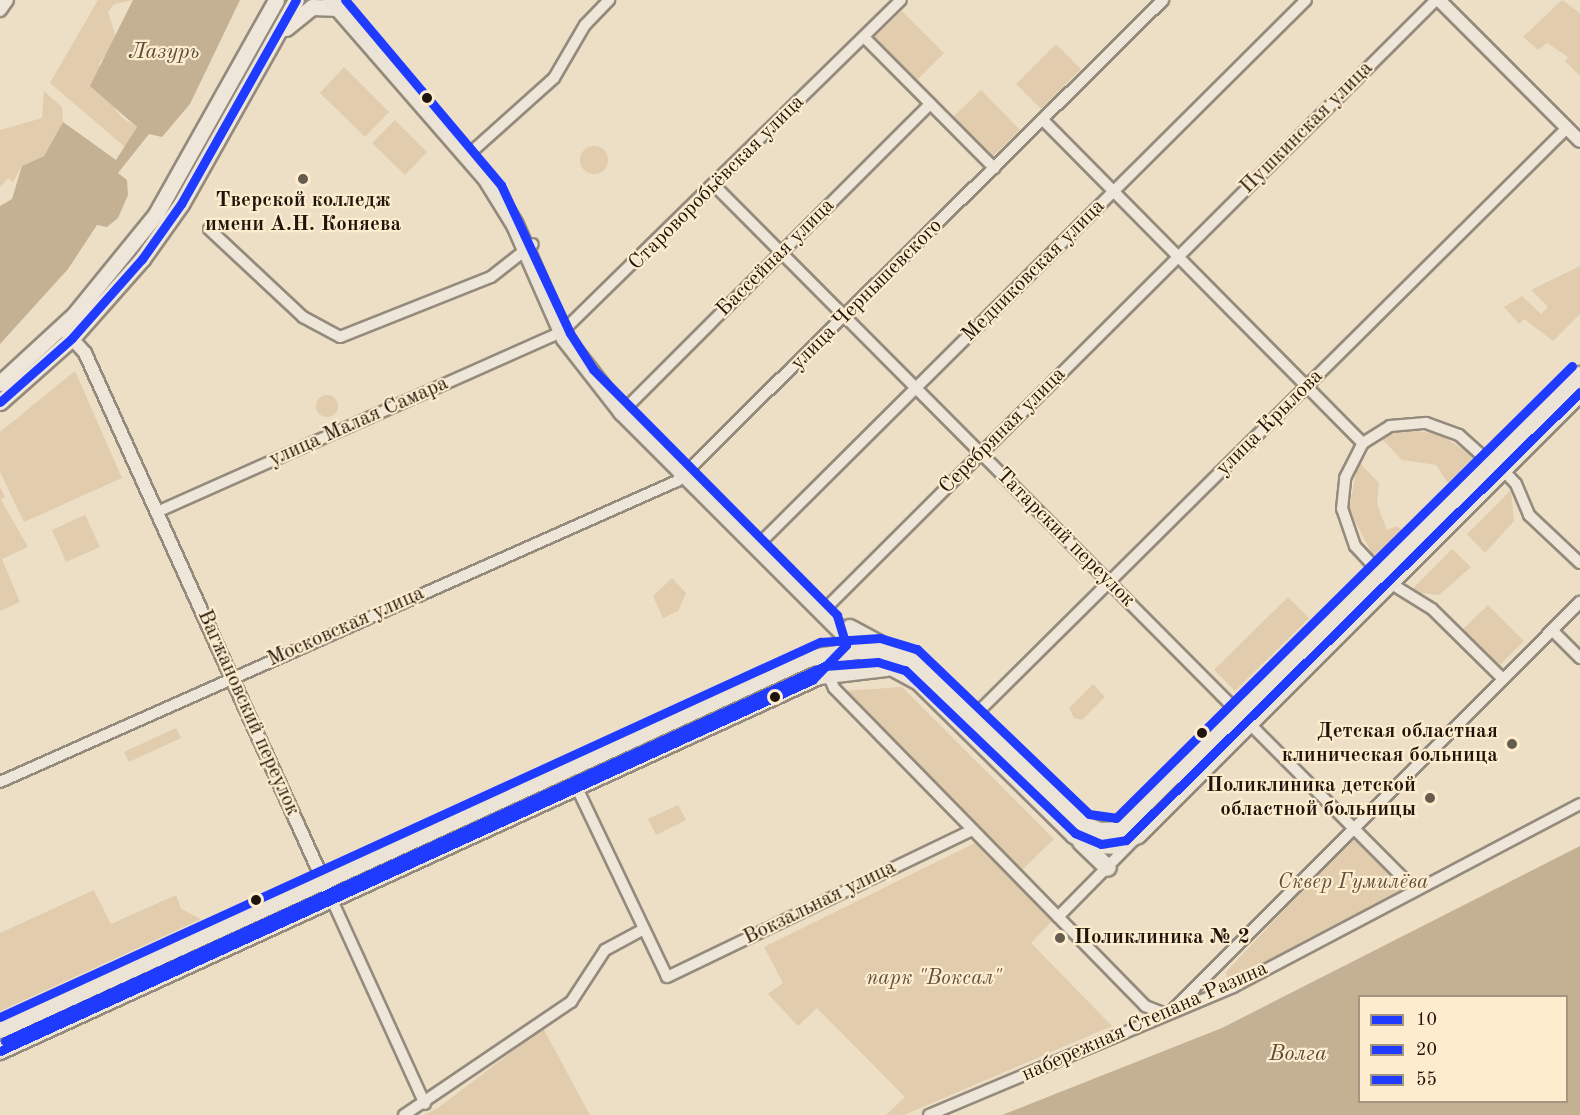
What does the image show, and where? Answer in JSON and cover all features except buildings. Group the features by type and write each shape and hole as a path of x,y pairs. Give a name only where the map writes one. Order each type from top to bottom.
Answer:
{"main road":[{"path":"0,383 67,333 170,194 276,0"},
{"path":"0,402 67,333 181,204 296,0"},
{"path":"278,33 310,9 339,3 509,196 564,329 624,410 833,614 863,639 897,661 1108,868"},
{"path":"263,23 273,20 278,33"},
{"path":"1386,578 1395,560 1580,375"},
{"path":"1074,835 1104,847 1134,830 1386,578 1484,489 1491,464 1580,393"},
{"path":"688,473 762,541 833,614 850,646"},
{"path":"822,654 832,641 833,614"},
{"path":"823,675 850,646"},
{"path":"0,1030 822,654 850,646 922,667 975,715 1082,824 1106,832 1134,830"},
{"path":"0,1052 823,675 897,661"}],"street":[{"path":"0,10 7,0"},
{"path":"471,152 554,78 585,25 609,0"},
{"name":"Староворобьёвская улица","path":"564,329 714,186 901,0"},
{"name":"улица Чернышевского","path":"688,473 1163,0"},
{"name":"Медниковская улица","path":"762,541 1306,0"},
{"path":"1438,0 1580,141"},
{"name":"Пушкинская улица","path":"1179,257 1438,0"},
{"path":"864,37 994,168"},
{"name":"Бассейная улица","path":"624,410 930,104"},
{"path":"1043,120 1363,443"},
{"name":"улица Крылова","path":"975,715 1567,128"},
{"name":"Татарский переулок","path":"714,186 1415,890"},
{"path":"209,229 303,317 340,337 490,277 529,246"},
{"name":"Серебряная улица","path":"833,614 893,541 1179,257"},
{"name":"улица Малая Самара","path":"157,512 564,329"},
{"name":"Вагжановский переулок","path":"67,333 85,353 425,1104"},
{"path":"1503,679 1432,609 1386,578 1355,546 1342,509 1345,478 1363,443 1390,426 1426,423 1459,435 1516,484 1529,514 1580,563"},
{"name":"Московская улица","path":"0,782 688,473"},
{"path":"823,675 1147,1008 1170,1013 1580,602"},
{"path":"1552,630 1580,658"},
{"path":"404,1115 425,1104 571,1002 603,952 644,929 577,788"},
{"name":"набережная Степана Разина","path":"929,1115 1233,987 1580,804"},
{"name":"Вокзальная улица","path":"644,929 667,977 974,830"},
{"path":"1058,917 1108,868 1134,830"}],"green space":[{"path":"98,0 133,0 114,4 108,12 117,40 99,64 109,100 122,118 137,127 125,147 50,83"},
{"path":"1562,0 1580,13 1580,76 1565,61 1568,57 1547,43 1538,50 1523,37"},
{"path":"902,11 944,53 913,84 870,41"},
{"path":"269,28 272,32 178,198 82,320 175,195"},
{"path":"1056,44 1081,69 1041,109 1016,84"},
{"path":"344,67 389,112 365,137 320,93"},
{"path":"981,90 1020,130 990,159 951,119"},
{"path":"44,91 62,107 63,122 44,156 22,166 13,182 8,178 0,187 0,130 42,118"},
{"path":"395,120 427,152 405,175 372,143"},
{"path":"594,146 604,150 608,160 604,170 594,174 584,170 580,160 584,150"},
{"path":"1580,266 1580,314 1553,341 1524,319 1519,324 1504,307 1522,296 1541,314 1548,307 1531,290"},
{"path":"75,371 122,478 24,522 0,472 0,432"},
{"path":"327,395 335,398 338,406 335,414 327,417 319,414 316,406 319,398"},
{"path":"1408,430 1440,434 1474,457 1448,483 1436,465 1402,460 1380,437"},
{"path":"1358,461 1379,483 1377,504 1387,530 1397,526 1402,530 1376,561 1349,510"},
{"path":"0,487 5,497 1,500 28,547 2,559 20,602 0,611"},
{"path":"1511,490 1514,521 1485,553 1467,534"},
{"path":"85,515 100,547 66,562 52,530"},
{"path":"1452,549 1471,567 1439,595 1409,592"},
{"path":"672,578 686,593 678,611 663,618 653,596"},
{"path":"1288,597 1309,618 1235,691 1214,670"},
{"path":"1488,605 1524,641 1500,665 1463,629"},
{"path":"1093,684 1105,697 1082,720 1074,718 1069,708"},
{"path":"902,687 1054,839 1021,871 843,691"},
{"path":"176,728 181,738 129,762 124,752"},
{"path":"678,805 686,820 656,835 648,819"},
{"name":"Сквер Гумилёва","path":"1352,837 1405,891 1227,982 1226,972"},
{"name":"парк \"Воксал\"","path":"977,842 1052,921 1031,943 1112,1026 904,1115 886,1115 905,1097 817,1008 798,1026 768,994 783,983 764,947"},
{"path":"94,890 111,924 176,895 181,909 201,919 0,1011 0,933"},
{"path":"543,1028 590,1115 424,1115 438,1108"}],"water":[{"name":"Лазурь","path":"133,0 240,0 190,104 162,137 149,134 118,173 127,180 128,195 118,218 107,227 97,225 68,269 0,344 0,206 12,199 22,166 44,156 63,122 116,160 137,127 90,86"},
{"name":"Волга","path":"1580,846 1580,1115 1002,1115 1222,1028"}],"transit line":[{"name":"10","path":"0,402 72,338 142,259 181,204 296,0"},
{"name":"10","path":"0,1051 812,680 846,645 837,615 593,369 570,333 501,185 345,0"},
{"name":"55","path":"0,1017 820,642 880,638 917,649 1089,814 1116,818 1572,366"},
{"name":"20","path":"5,1041 825,666 878,662 905,670 1075,833 1101,844 1126,840 1580,392"}],"place":[{"name":"Тверской колледж имени А.Н. Коняева","path":"303,179"},
{"name":"Детская областная клиническая больница","path":"1512,744"},
{"name":"Поликлиника детской областной больницы","path":"1430,798"},
{"name":"Поликлиника № 2","path":"1060,938"}]}
